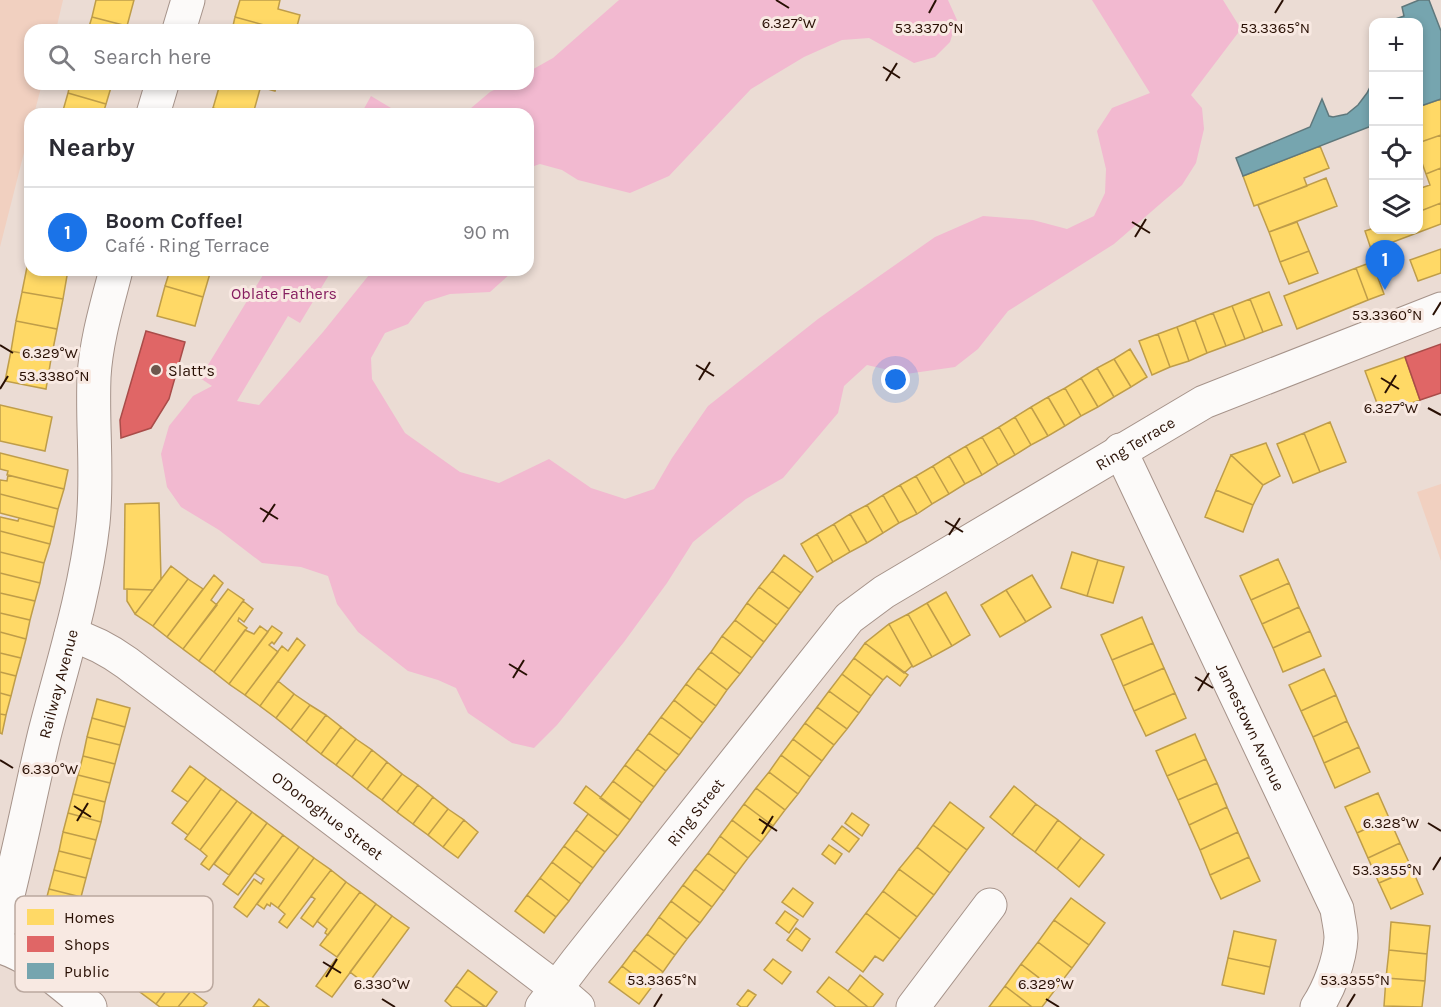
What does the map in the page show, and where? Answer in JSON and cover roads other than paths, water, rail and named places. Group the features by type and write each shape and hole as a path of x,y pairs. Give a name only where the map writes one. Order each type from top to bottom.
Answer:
{"street":[{"path":"181,24 188,0"},
{"path":"155,108 160,90"},
{"name":"Railway Avenue","path":"0,926 31,790 82,589 93,522 94,375 100,335 115,276"},
{"name":"Ring Terrace","path":"849,618 884,592 1204,402 1441,309"},
{"name":"Jamestown Avenue","path":"1120,450 1337,909 1341,938 1335,966 1323,999 1317,1007"},
{"name":"Ring Street","path":"559,1001 849,618"},
{"name":"O'Donoghue Street","path":"71,635 105,648 127,663 559,1001"},
{"path":"913,1007 990,905"},
{"path":"0,947 15,952"},
{"path":"70,992 90,1007"}],"place":[{"name":"Boom Coffee!","path":"1385,290"},
{"name":"Slatt’s","path":"156,370"}],"park label":[{"name":"Oblate Fathers","path":"284,293"}]}
